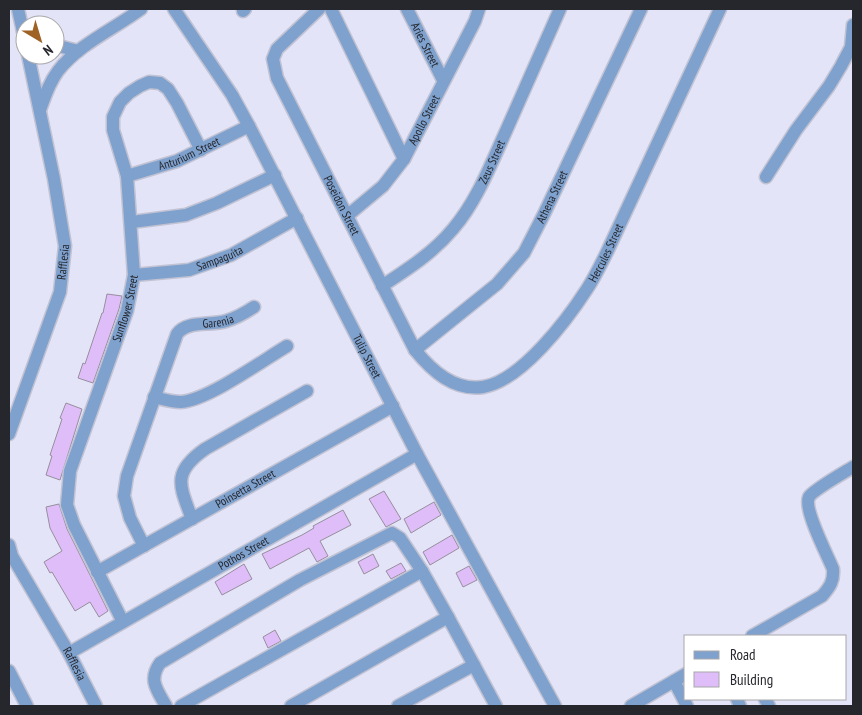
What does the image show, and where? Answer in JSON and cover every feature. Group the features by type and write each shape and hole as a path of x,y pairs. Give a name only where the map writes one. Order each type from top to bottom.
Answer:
{"street":[{"path":"40,110 57,72 78,52 141,9"},
{"name":"Tulip Street","path":"174,9 232,95 249,126 417,454 555,706"},
{"name":"Poseidon Street","path":"318,9 277,48 273,59 278,78 416,350"},
{"path":"332,9 404,159"},
{"name":"Aries Street","path":"407,9 444,80"},
{"name":"Apollo Street","path":"347,216 383,186 404,159 475,21 479,9"},
{"name":"Zeus Street","path":"382,286 416,264 437,247 455,228 470,205 490,168 560,9"},
{"name":"Athena Street","path":"416,350 497,284 524,253 641,9"},
{"name":"Hercules Street","path":"416,350 433,371 457,384 472,387 483,387 503,380 538,351 565,320 588,288 608,252 720,9"},
{"path":"766,177 841,66 851,47 853,25"},
{"path":"65,48 78,52"},
{"name":"Rafflesia","path":"9,434 60,292 65,246 30,65"},
{"name":"Sunflower Street","path":"123,622 74,525 67,505 70,470 127,311 134,276 128,176 113,130 114,117 120,102 128,93 149,82 160,84 168,89 177,103 201,150"},
{"name":"Anturium Street","path":"128,176 177,161 249,126"},
{"path":"132,222 186,215 275,175"},
{"name":"Sampaguita","path":"134,276 189,270 231,255 297,218"},
{"name":"Garenia","path":"154,397 180,330 189,326 225,321 242,315 254,307"},
{"path":"144,546 130,518 124,496 126,476 154,397 178,402 192,400 287,346"},
{"path":"192,519 180,487 180,480 191,459 205,449 307,391"},
{"name":"Poinsetta Street","path":"97,572 393,406"},
{"name":"Pothos Street","path":"69,653 417,454"},
{"path":"754,635 822,596 829,588 834,579 834,569 807,505 809,497 815,491 853,467"},
{"path":"166,706 155,686 155,670 160,663 300,580 392,533 400,538 422,571 496,706"},
{"name":"Rafflesia","path":"9,545 12,556 69,653 96,706"},
{"path":"180,706 422,571"},
{"path":"290,706 448,617"},
{"path":"398,706 474,665"},
{"path":"9,671 27,706"},
{"path":"631,706 684,675"},
{"path":"674,681 687,706"}],"building":[{"path":"107,294 122,296 93,383 78,378 83,363 85,364 103,313"},
{"path":"66,403 82,409 60,480 46,475 52,456 50,455 62,419 60,418"},
{"path":"384,491 401,519 386,527 369,499"},
{"path":"434,502 441,515 411,533 404,519"},
{"path":"59,504 67,529 108,611 99,617 90,602 75,611 44,562 62,551 50,528 46,507"},
{"path":"343,510 351,525 320,541 328,556 317,562 309,548 270,569 262,554 302,535 314,528 313,526"},
{"path":"452,535 459,548 430,565 423,552"},
{"path":"373,554 379,566 364,574 358,562"},
{"path":"401,563 406,571 391,579 386,571"},
{"path":"244,564 252,579 222,595 215,582"},
{"path":"469,566 477,580 463,587 456,573"},
{"path":"275,630 281,641 268,648 263,637"}]}
